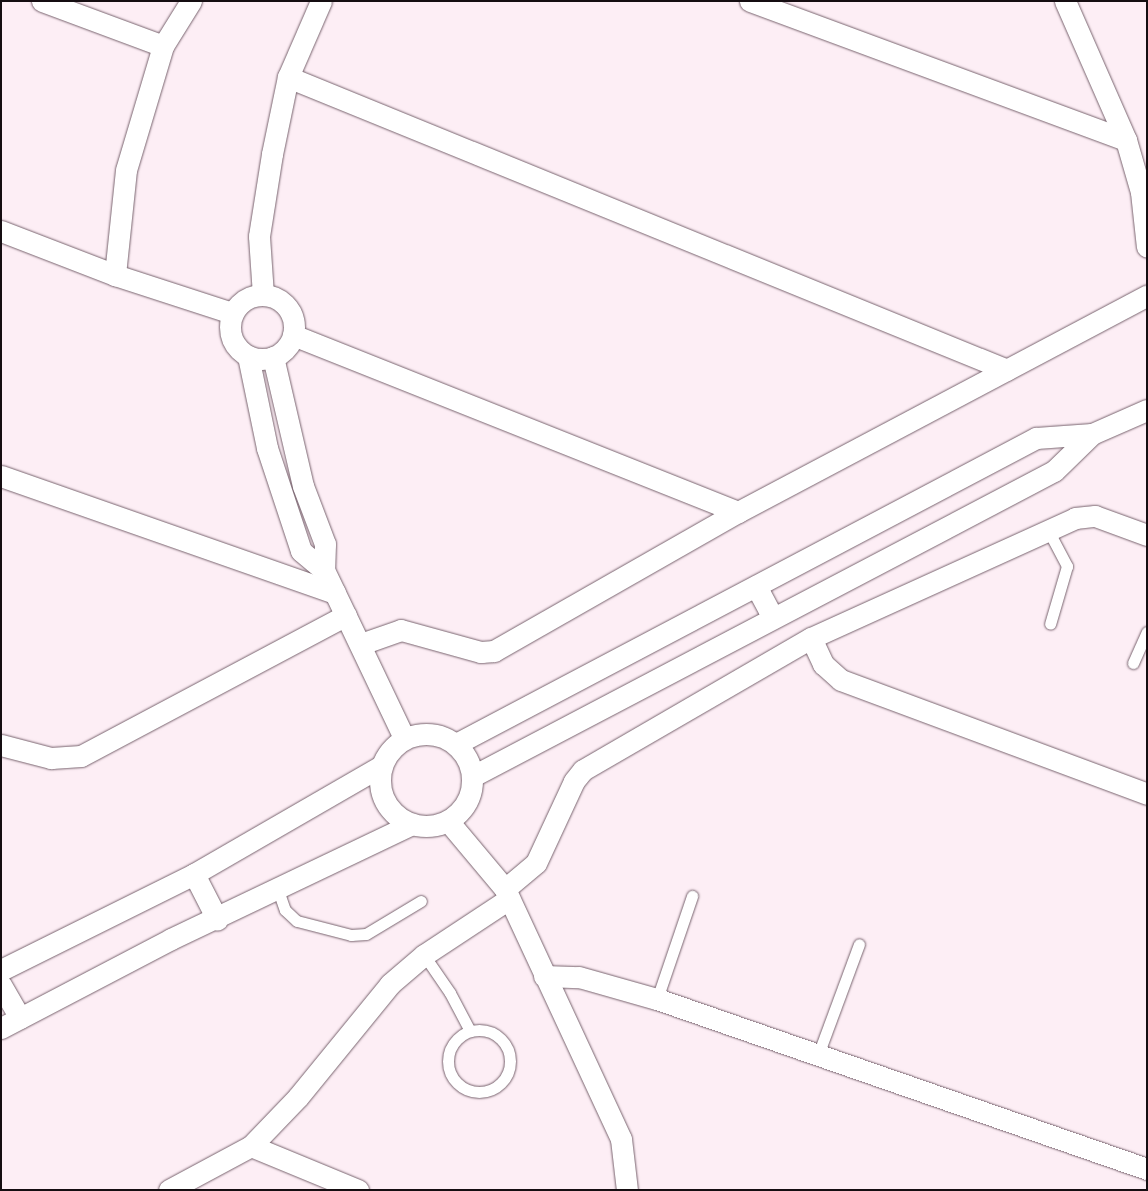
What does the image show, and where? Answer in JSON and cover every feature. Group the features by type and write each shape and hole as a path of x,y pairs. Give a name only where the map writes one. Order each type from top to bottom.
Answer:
{"street":[{"path":"42,1 163,46"},
{"path":"114,274 126,170 163,46 191,1"},
{"path":"263,295 259,236 288,77 321,1"},
{"path":"750,1 1126,140"},
{"path":"1065,1 1126,140 1141,192 1147,247"},
{"path":"288,77 1007,370"},
{"path":"1,231 114,274 232,313"},
{"path":"361,644 401,630 481,652 494,651 738,512 1147,294"},
{"path":"248,356 273,357 284,350 293,336 292,316 286,305 275,297 251,296 232,313 231,338 248,356 267,448 301,551 324,570 361,644 404,738"},
{"path":"293,336 738,512"},
{"path":"273,357 303,486 325,544 324,570"},
{"path":"456,744 1036,438 1092,434 1147,410"},
{"path":"473,776 1054,471 1092,434"},
{"path":"1,476 335,594"},
{"path":"169,1190 251,1146 298,1096 390,984 424,955 507,894 536,863 574,781 583,770 811,638 1075,518 1096,516 1147,535"},
{"path":"756,586 773,618"},
{"path":"1,745 51,758 81,756 346,615"},
{"path":"811,638 823,664 840,680 1147,794"},
{"path":"422,734 440,735 456,744 467,758 473,776 471,794 462,810 448,821 430,826 412,824 396,816 385,802 380,784 381,766 390,750 404,738 422,734"},
{"path":"1,970 194,874 381,766"},
{"path":"448,821 507,894 621,1139 626,1190"},
{"path":"1,984 10,1023 171,939 217,920 412,824"},
{"path":"194,874 217,920"},
{"path":"544,976 579,977 657,999 1147,1169"},
{"path":"251,1146 358,1190"}],"lane":[{"path":"1048,530 1067,566 1050,624"},
{"path":"1133,663 1147,632"},
{"path":"278,890 285,910 297,921 351,935 366,934 421,901"},
{"path":"657,999 692,896"},
{"path":"818,1055 859,944"},
{"path":"424,955 450,993 470,1032"},
{"path":"483,1030 494,1034 509,1052 507,1076 488,1091 476,1092 464,1088 449,1070 452,1046 460,1037 470,1032 483,1030"}]}
